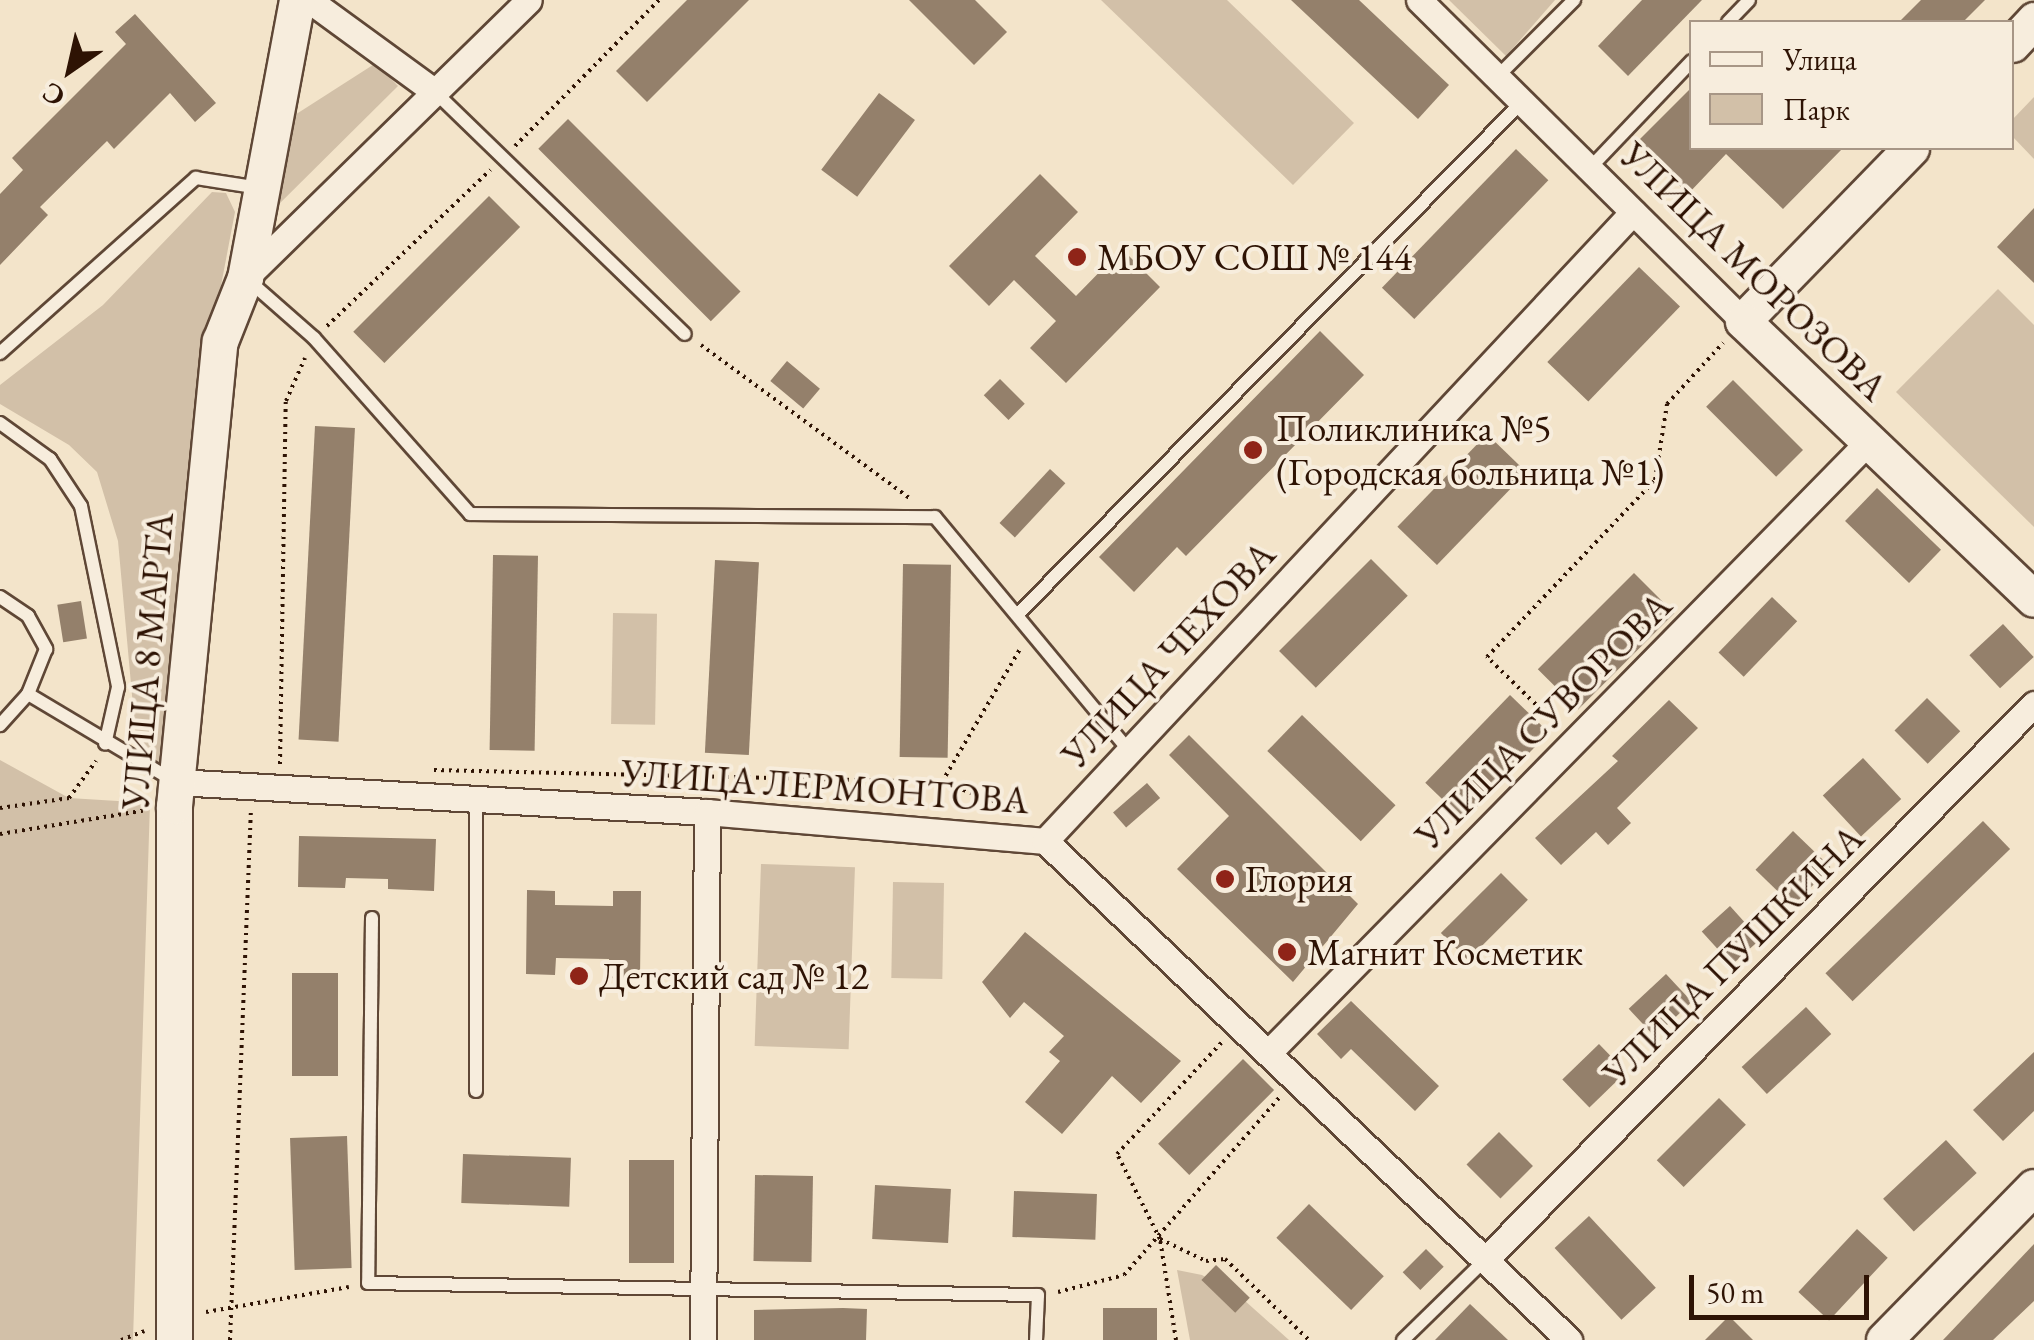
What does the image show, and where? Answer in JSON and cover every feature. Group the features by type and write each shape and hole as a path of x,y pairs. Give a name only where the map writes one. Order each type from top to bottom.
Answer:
{"street":[{"name":"УЛИЦА 8 МАРТА","path":"174,1340 175,794 220,341 245,278 297,0"},
{"path":"309,0 434,91"},
{"path":"245,278 529,0"},
{"name":"УЛИЦА МОРОЗОВА","path":"1419,0 1743,321 2034,599"},
{"path":"2014,42 2034,20"},
{"path":"1743,321 1909,150"},
{"name":"УЛИЦА ЧЕХОВА","path":"1044,830 1130,751 1633,212"},
{"name":"УЛИЦА СУВОРОВА","path":"1271,1050 1868,442"},
{"name":"УЛИЦА ПУШКИНА","path":"1486,1259 2034,704"},
{"name":"УЛИЦА ЛЕРМОНТОВА","path":"175,794 476,799 1044,830 1569,1340"},
{"path":"703,1340 706,812"},
{"path":"1884,1340 2034,1186"}],"lane":[{"path":"1497,77 1574,0"},
{"path":"1730,20 1750,0"},
{"path":"1589,169 1689,64"},
{"path":"434,91 506,155 684,334"},
{"path":"1017,616 1522,101"},
{"path":"0,353 196,178 262,188"},
{"path":"245,278 314,338 470,514 935,517 1130,751"},
{"path":"0,423 50,458 81,506 118,687 106,744"},
{"path":"0,597 42,632 43,664 28,694 0,725"},
{"path":"28,694 175,794"},
{"path":"476,799 476,1091"},
{"path":"372,918 368,1284 704,1286 1038,1295 1036,1340"},
{"path":"1403,1340 1486,1259"}],"path":[{"path":"232,805 251,795 280,766 286,401 314,338 506,155 660,0"},
{"path":"1574,741 1488,656 1654,480 1667,404 1743,321"},
{"path":"684,334 754,378 935,517"},
{"path":"942,782 1030,632"},
{"path":"0,808 69,798 106,744"},
{"path":"280,766 299,766"},
{"path":"416,769 942,782 1044,830"},
{"path":"0,834 175,794"},
{"path":"251,795 270,805"},
{"path":"230,1340 251,795"},
{"path":"1176,1340 1160,1239 1117,1154 1229,1034"},
{"path":"1038,1295 1124,1274 1160,1239 1183,1201 1298,1078"},
{"path":"1160,1239 1206,1261 1225,1260 1309,1340"},
{"path":"232,1305 368,1284"}],"green space":[{"path":"1101,0 1227,0 1354,123 1293,185"},
{"path":"1449,0 1555,0 1506,56"},
{"path":"376,63 398,86 264,219 287,120"},
{"path":"2034,97 2034,159 2014,138 2014,118"},
{"path":"212,192 226,193 235,212 207,359 169,761 158,766 137,750 118,541 97,472 69,445 0,404 0,385 103,305"},
{"path":"1998,289 2034,325 2034,527 1896,392"},
{"path":"613,613 657,614 655,725 611,724"},
{"path":"0,760 69,798 150,803 133,1340 0,1340"},
{"path":"761,864 855,867 849,1049 755,1046"},
{"path":"893,882 944,883 942,979 891,978"},
{"path":"1177,1270 1202,1275 1244,1300 1289,1340 1190,1340"}],"building":[{"path":"687,0 749,0 647,102 616,71"},
{"path":"909,0 975,0 1007,32 974,65"},
{"path":"1291,0 1359,0 1449,85 1418,119"},
{"path":"1642,0 1702,0 1628,76 1598,46"},
{"path":"1921,0 1985,0 1965,20 1901,20"},
{"path":"135,14 216,103 195,122 170,93 114,149 107,141 40,207 48,215 0,265 0,194 23,170 12,158 126,44 115,32"},
{"path":"1689,90 1689,150 1841,150 1783,209 1726,154 1688,194 1636,143"},
{"path":"879,93 915,120 857,197 821,170"},
{"path":"568,119 741,292 711,321 538,149"},
{"path":"1516,149 1548,180 1414,319 1382,288"},
{"path":"1040,174 1078,212 1035,256 1076,296 1122,249 1160,287 1066,383 1030,348 1056,321 1014,280 989,306 949,266"},
{"path":"489,196 520,227 384,363 353,332"},
{"path":"2034,208 2034,283 1997,247"},
{"path":"1639,267 1680,307 1588,402 1547,362"},
{"path":"1320,331 1364,375 1186,556 1177,547 1134,592 1099,557"},
{"path":"787,361 820,389 803,409 770,381"},
{"path":"1000,379 1025,404 1008,420 984,395"},
{"path":"1733,380 1803,450 1776,477 1706,407"},
{"path":"315,426 355,428 339,742 299,740"},
{"path":"1487,434 1527,472 1437,565 1397,527"},
{"path":"1050,469 1065,483 1015,537 1000,523"},
{"path":"1877,488 1941,550 1909,583 1845,521"},
{"path":"493,555 538,556 535,751 490,750"},
{"path":"1371,559 1408,596 1316,688 1279,651"},
{"path":"715,560 759,562 749,755 705,753"},
{"path":"903,564 951,565 948,758 900,757"},
{"path":"1634,573 1674,613 1578,709 1538,669"},
{"path":"1772,597 1797,621 1744,677 1719,652"},
{"path":"81,601 87,639 63,642 57,605"},
{"path":"2003,624 2034,657 2000,688 1969,655"},
{"path":"1510,695 1549,733 1464,820 1425,783"},
{"path":"1927,698 1960,731 1928,764 1894,731"},
{"path":"1669,700 1698,728 1617,808 1631,823 1608,845 1596,832 1561,865 1535,838 1618,761 1612,756"},
{"path":"1302,715 1396,805 1361,841 1267,751"},
{"path":"1189,735 1358,904 1293,982 1177,869 1229,816 1169,755"},
{"path":"1863,758 1901,799 1861,836 1823,796"},
{"path":"1147,783 1160,798 1126,828 1113,813"},
{"path":"1983,821 2010,849 1853,1001 1825,973"},
{"path":"1793,831 1830,867 1793,906 1755,870"},
{"path":"299,836 436,839 434,891 388,889 388,879 346,878 345,888 298,887"},
{"path":"1501,873 1528,900 1468,960 1441,933"},
{"path":"527,890 555,891 555,905 613,906 613,891 641,891 640,979 608,978 609,959 556,958 555,975 526,974"},
{"path":"1730,906 1760,939 1732,965 1702,931"},
{"path":"1025,932 1181,1061 1141,1103 1112,1076 1062,1134 1025,1102 1060,1061 1049,1052 1064,1036 1024,1002 1010,1018 982,982"},
{"path":"292,973 338,973 338,1076 292,1076"},
{"path":"1666,974 1692,1002 1655,1037 1629,1009"},
{"path":"1351,1001 1439,1086 1415,1111 1351,1049 1341,1059 1317,1034"},
{"path":"1806,1007 1831,1034 1767,1094 1742,1067"},
{"path":"1599,1044 1626,1072 1589,1107 1562,1079"},
{"path":"2034,1052 2034,1111 2003,1141 1973,1110"},
{"path":"1243,1059 1274,1090 1189,1175 1158,1144"},
{"path":"1719,1098 1746,1125 1684,1187 1657,1160"},
{"path":"1499,1132 1533,1166 1500,1198 1466,1165"},
{"path":"347,1136 352,1268 295,1270 290,1138"},
{"path":"1946,1140 1977,1173 1914,1232 1883,1199"},
{"path":"463,1154 571,1158 569,1207 461,1203"},
{"path":"629,1160 674,1160 674,1263 629,1263"},
{"path":"755,1175 813,1176 811,1262 753,1261"},
{"path":"875,1185 951,1189 948,1243 872,1239"},
{"path":"1014,1191 1097,1194 1095,1240 1012,1237"},
{"path":"1309,1204 1384,1276 1351,1310 1276,1238"},
{"path":"1589,1216 1656,1288 1621,1320 1555,1248"},
{"path":"1857,1229 1888,1258 1829,1321 1798,1292"},
{"path":"2034,1244 2034,1301 1993,1340 1943,1340"},
{"path":"1426,1249 1444,1267 1420,1290 1403,1272"},
{"path":"1216,1265 1250,1298 1235,1313 1201,1280"},
{"path":"1470,1304 1508,1340 1435,1340"},
{"path":"1103,1308 1157,1308 1157,1340 1103,1340"},
{"path":"867,1309 866,1340 754,1340 754,1310"},
{"path":"1729,1316 1753,1340 1705,1340"}],"place":[{"name":"МБОУ СОШ № 144","path":"1077,257"},
{"name":"Поликлиника №5 (Городская больница №1)","path":"1253,450"},
{"name":"Глория","path":"1225,879"},
{"name":"Магнит Косметик","path":"1287,952"},
{"name":"Детский сад № 12","path":"579,976"}]}
